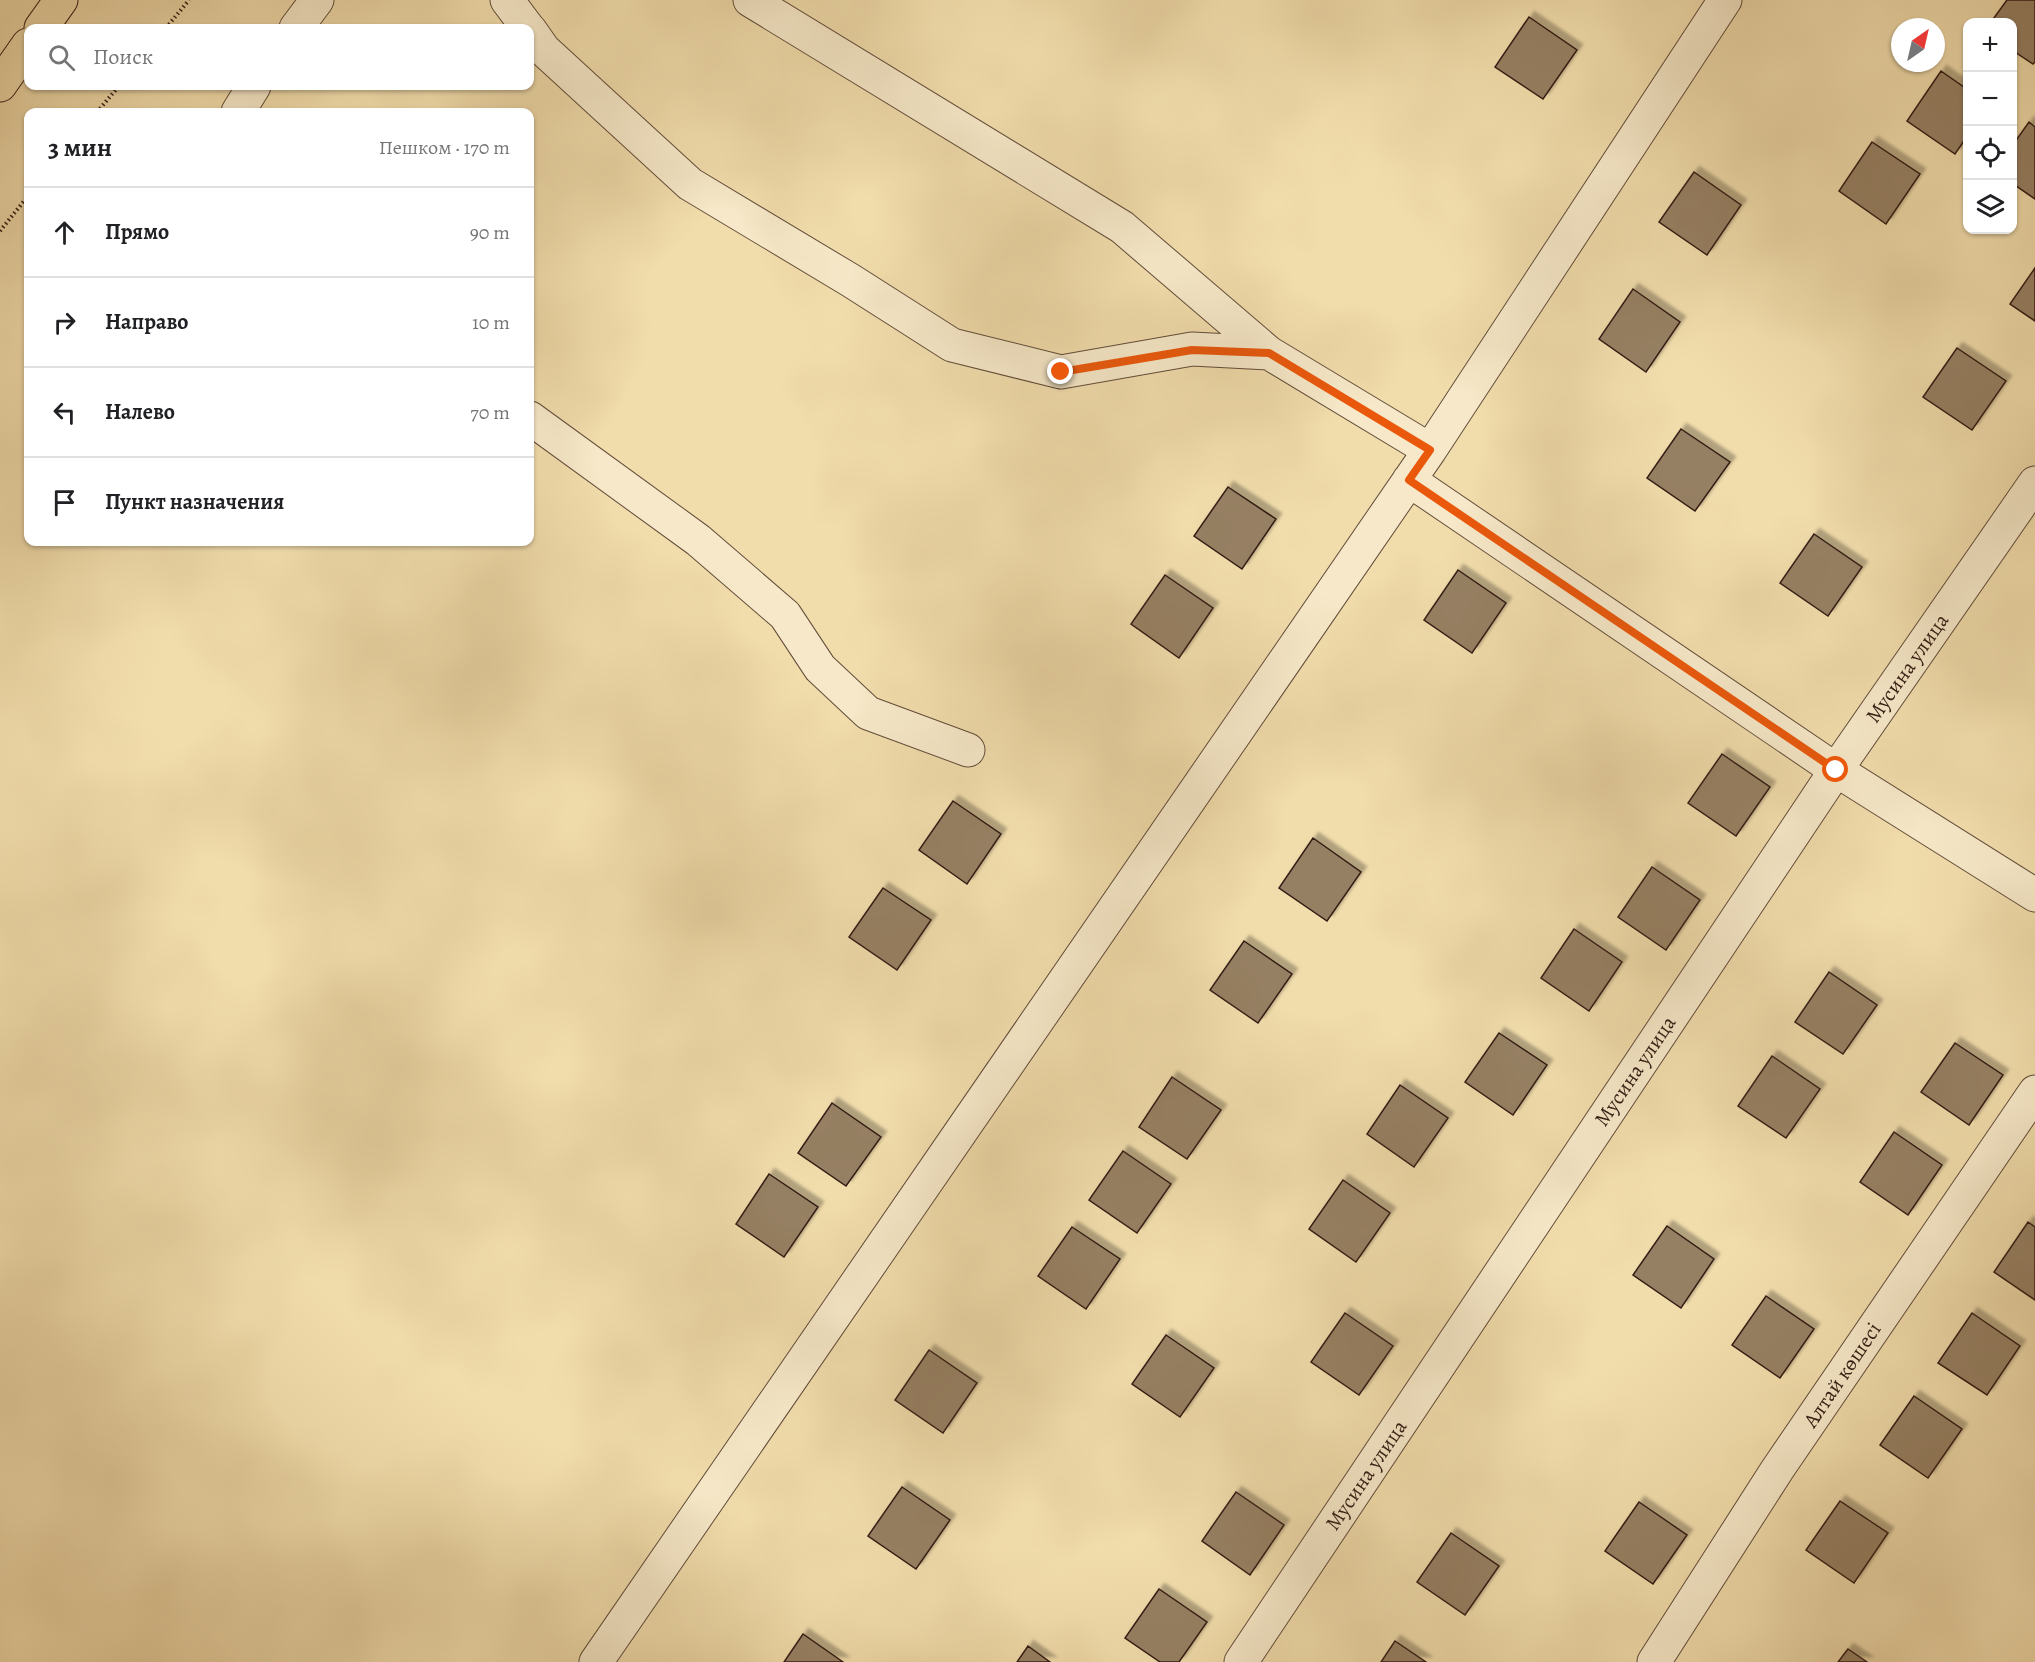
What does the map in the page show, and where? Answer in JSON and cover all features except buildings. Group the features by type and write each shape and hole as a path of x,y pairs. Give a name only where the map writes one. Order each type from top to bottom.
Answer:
{"main road":[{"path":"43,24 61,0"},
{"path":"0,85 24,51"}],"street":[{"path":"299,24 317,0"},
{"path":"507,0 525,24"},
{"path":"750,0 1122,227 1269,353 1430,450"},
{"path":"596,1662 1430,450 1725,0"},
{"path":"534,36 544,50 690,184 850,280 952,345 1061,372 1192,350 1269,353"},
{"path":"240,108 252,90"},
{"path":"534,421 698,540 785,615 820,668 868,713 968,750"},
{"path":"1409,480 1836,770 2035,894"},
{"name":"Мусина улица","path":"1241,1662 1836,770 2035,483"},
{"name":"Алтай көшесі","path":"1654,1662 1777,1470 2035,1092"}],"path":[{"path":"169,24 189,0"},
{"path":"100,108 116,90"},
{"path":"0,231 24,201"}],"route":[{"path":"1061,372 1192,350 1269,353 1430,450 1409,480 1836,770"}]}
